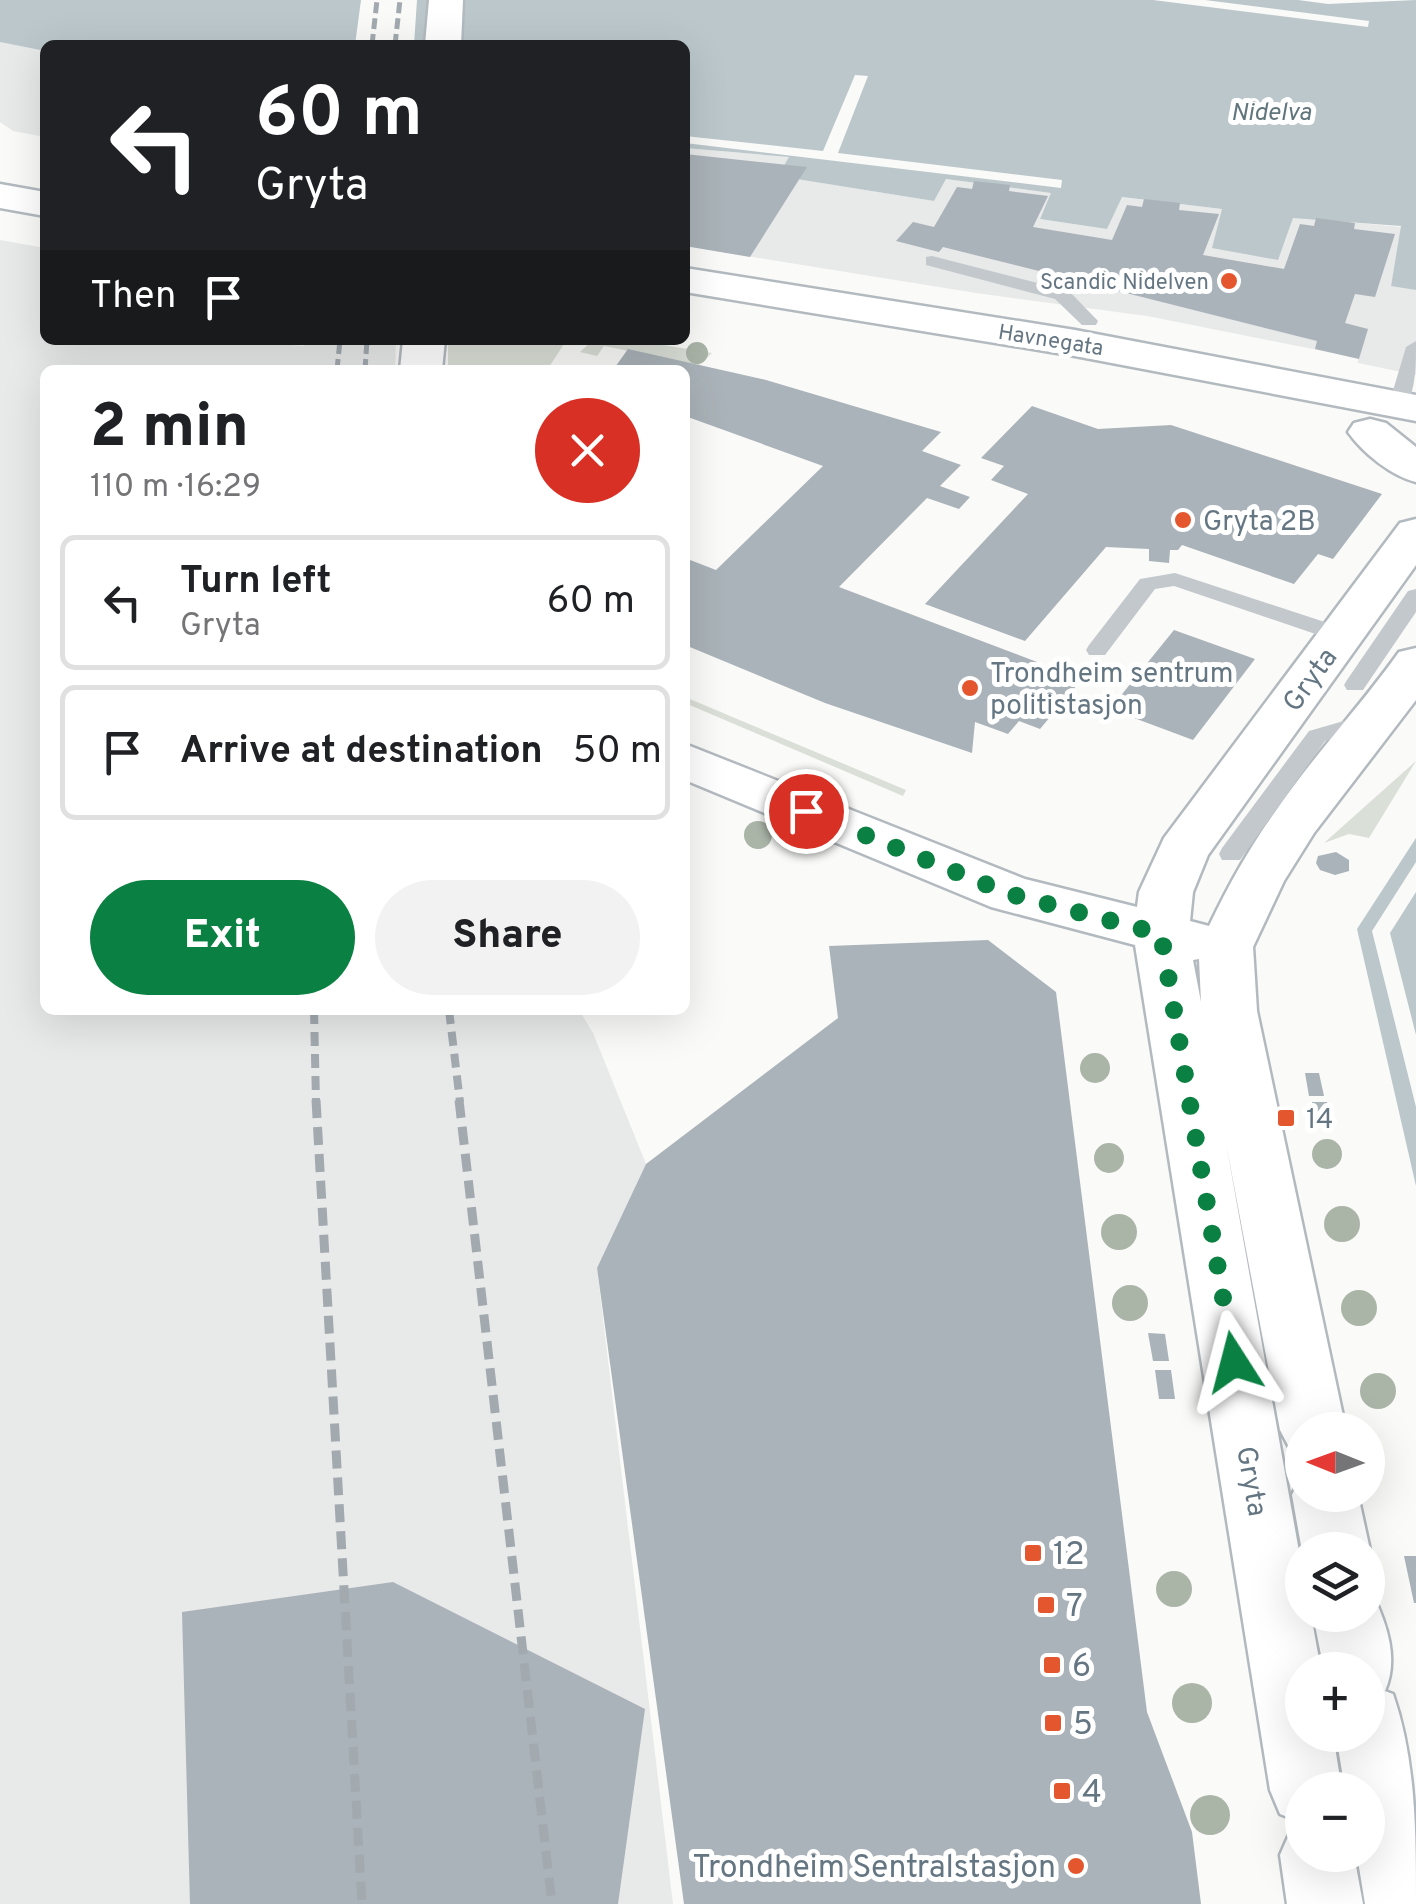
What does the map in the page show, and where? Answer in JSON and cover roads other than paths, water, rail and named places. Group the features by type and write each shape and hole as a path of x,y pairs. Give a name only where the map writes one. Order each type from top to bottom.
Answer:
{"main road":[{"path":"443,40 446,0"},
{"path":"0,167 40,174"},
{"path":"0,196 40,203"},
{"name":"Havnegata","path":"690,281 1076,343 1400,420"},
{"name":"Havnegata","path":"690,312 1076,376 1400,420"},
{"path":"1400,420 1416,469"},
{"name":"Gryta","path":"1303,1772 1161,934 1166,892 1183,851 1416,533"},
{"path":"1309,1412 1229,1011 1226,947 1258,880 1367,701 1416,663"},
{"path":"690,763 1010,894 1226,947"},
{"path":"1375,1752 1403,1904"},
{"path":"1320,1872 1325,1904"}],"lane":[{"path":"932,260 1062,295 1089,321"},
{"path":"1400,420 1416,347"},
{"path":"1097,650 1148,584 1176,579 1341,635"},
{"path":"1231,854 1317,736 1367,701 1416,596"}],"water":[{"name":"Nidelva","path":"0,0 1298,0 1328,4 1416,0 1416,290 1391,286 1401,226 1293,218 1278,260 1212,248 1222,209 1122,197 1107,229 1040,219 1051,193 946,179 934,201 778,176 789,157 690,148 690,40 40,40 40,50 0,42"},
{"path":"1416,838 1416,1186 1357,929"}],"railway":[{"path":"373,40 377,0"},
{"path":"396,40 400,0"},
{"path":"338,365 340,345"},
{"path":"365,365 367,345"},
{"path":"314,1015 316,1102"},
{"path":"450,1015 460,1102"},
{"path":"316,1100 362,1904"},
{"path":"459,1100 552,1904"}],"place":[{"name":"Scandic Nidelven","path":"1229,281"},
{"name":"Gryta 2B","path":"1183,520"},
{"name":"Trondheim sentrum politistasjon","path":"970,688"},
{"name":"14","path":"1286,1118"},
{"name":"12","path":"1033,1553"},
{"name":"7","path":"1046,1605"},
{"name":"6","path":"1052,1665"},
{"name":"5","path":"1053,1723"},
{"name":"4","path":"1062,1791"},
{"name":"Trondheim Sentralstasjon","path":"1076,1866"}]}
